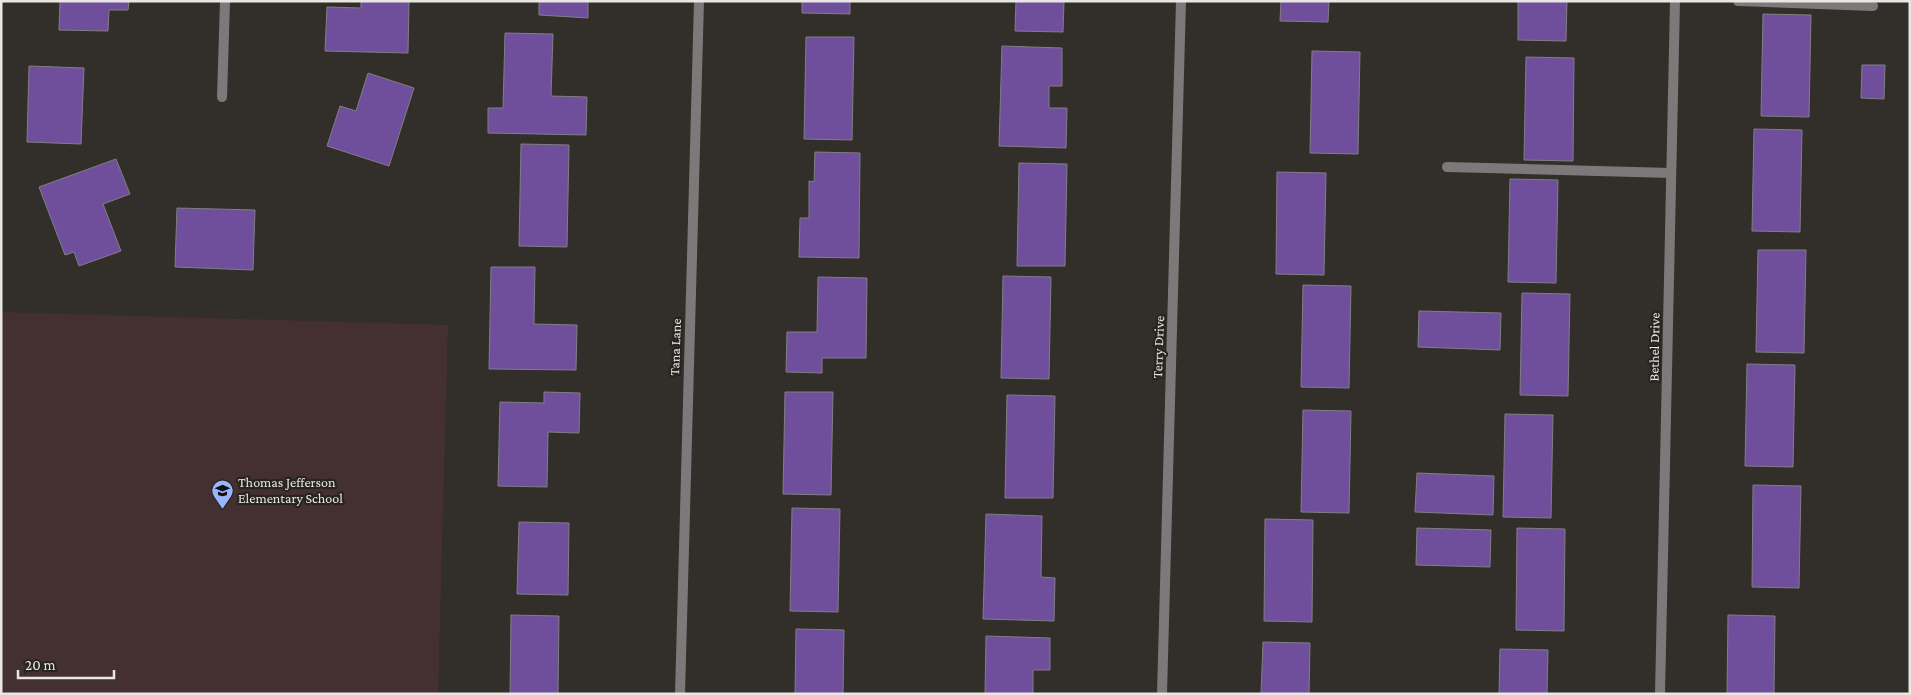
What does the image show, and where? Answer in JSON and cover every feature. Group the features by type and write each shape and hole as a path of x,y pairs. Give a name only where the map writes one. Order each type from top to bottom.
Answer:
{"street":[{"path":"222,97 225,1"},
{"name":"Tana Lane","path":"680,694 699,1"},
{"name":"Terry Drive","path":"1162,694 1181,1"},
{"name":"Bethel Drive","path":"1660,694 1675,1"},
{"path":"1738,1 1873,6"},
{"path":"1447,167 1671,173"}],"shaded area":[{"name":"Thomas Jefferson Elementary School","path":"1,312 448,325 438,694 1,694"}],"building":[{"path":"60,1 129,1 128,10 109,10 108,31 59,30"},
{"path":"361,1 409,1 408,53 325,51 327,7 361,8"},
{"path":"539,1 588,1 588,18 539,15"},
{"path":"802,1 850,1 850,14 802,13"},
{"path":"1016,1 1064,1 1063,32 1015,31"},
{"path":"1281,1 1329,1 1328,22 1280,21"},
{"path":"1518,1 1567,1 1566,41 1518,40"},
{"path":"1763,14 1811,15 1809,117 1761,116"},
{"path":"505,33 553,34 551,96 587,97 586,135 488,133 488,108 503,108"},
{"path":"806,37 854,37 852,140 804,139"},
{"path":"1002,46 1062,48 1062,86 1049,86 1049,108 1067,108 1066,148 999,146"},
{"path":"1312,51 1360,52 1358,154 1310,153"},
{"path":"1526,57 1574,58 1573,161 1524,160"},
{"path":"1862,65 1885,65 1884,99 1861,98"},
{"path":"29,66 84,68 81,144 27,142"},
{"path":"368,73 414,88 389,166 327,146 340,106 356,111"},
{"path":"1754,129 1802,130 1800,232 1752,231"},
{"path":"521,144 569,145 567,247 519,246"},
{"path":"815,152 860,153 859,258 799,257 800,218 809,218 809,181 814,182"},
{"path":"116,159 130,194 103,204 121,251 79,266 74,252 65,255 39,187"},
{"path":"1019,163 1067,164 1065,266 1017,266"},
{"path":"1277,172 1326,173 1324,275 1276,274"},
{"path":"1510,179 1558,180 1556,283 1508,282"},
{"path":"177,208 255,210 253,270 175,267"},
{"path":"1758,250 1806,250 1804,353 1756,352"},
{"path":"491,267 535,267 534,324 577,325 576,370 489,369"},
{"path":"1003,276 1051,277 1049,379 1001,378"},
{"path":"818,277 867,278 866,358 822,358 822,373 786,372 787,332 817,332"},
{"path":"1303,285 1351,286 1349,388 1301,387"},
{"path":"1522,293 1570,294 1568,396 1520,395"},
{"path":"1419,311 1501,313 1500,350 1418,347"},
{"path":"1747,364 1795,365 1793,467 1745,466"},
{"path":"544,392 580,393 579,433 548,432 547,487 498,486 500,402 544,403"},
{"path":"785,392 833,392 831,495 783,494"},
{"path":"1007,395 1055,396 1053,498 1005,498"},
{"path":"1303,410 1351,411 1349,513 1301,512"},
{"path":"1505,414 1553,415 1551,518 1503,517"},
{"path":"1417,473 1494,476 1493,515 1415,512"},
{"path":"1753,485 1801,486 1799,588 1752,587"},
{"path":"792,508 840,509 838,612 790,611"},
{"path":"986,514 1042,516 1041,577 1055,578 1054,621 983,619"},
{"path":"1265,519 1313,520 1312,622 1264,621"},
{"path":"519,522 569,523 568,595 517,594"},
{"path":"1417,528 1491,530 1490,567 1416,565"},
{"path":"1517,528 1565,529 1564,631 1516,630"},
{"path":"511,615 559,616 558,694 510,694"},
{"path":"1728,615 1775,616 1774,694 1727,694"},
{"path":"796,629 844,630 843,694 795,694"},
{"path":"986,636 1050,638 1050,670 1033,670 1033,694 985,694"},
{"path":"1263,642 1310,643 1309,694 1261,694"},
{"path":"1500,649 1548,650 1547,694 1499,694"}],"place":[{"name":"Thomas Jefferson Elementary School","path":"222,509"}]}
